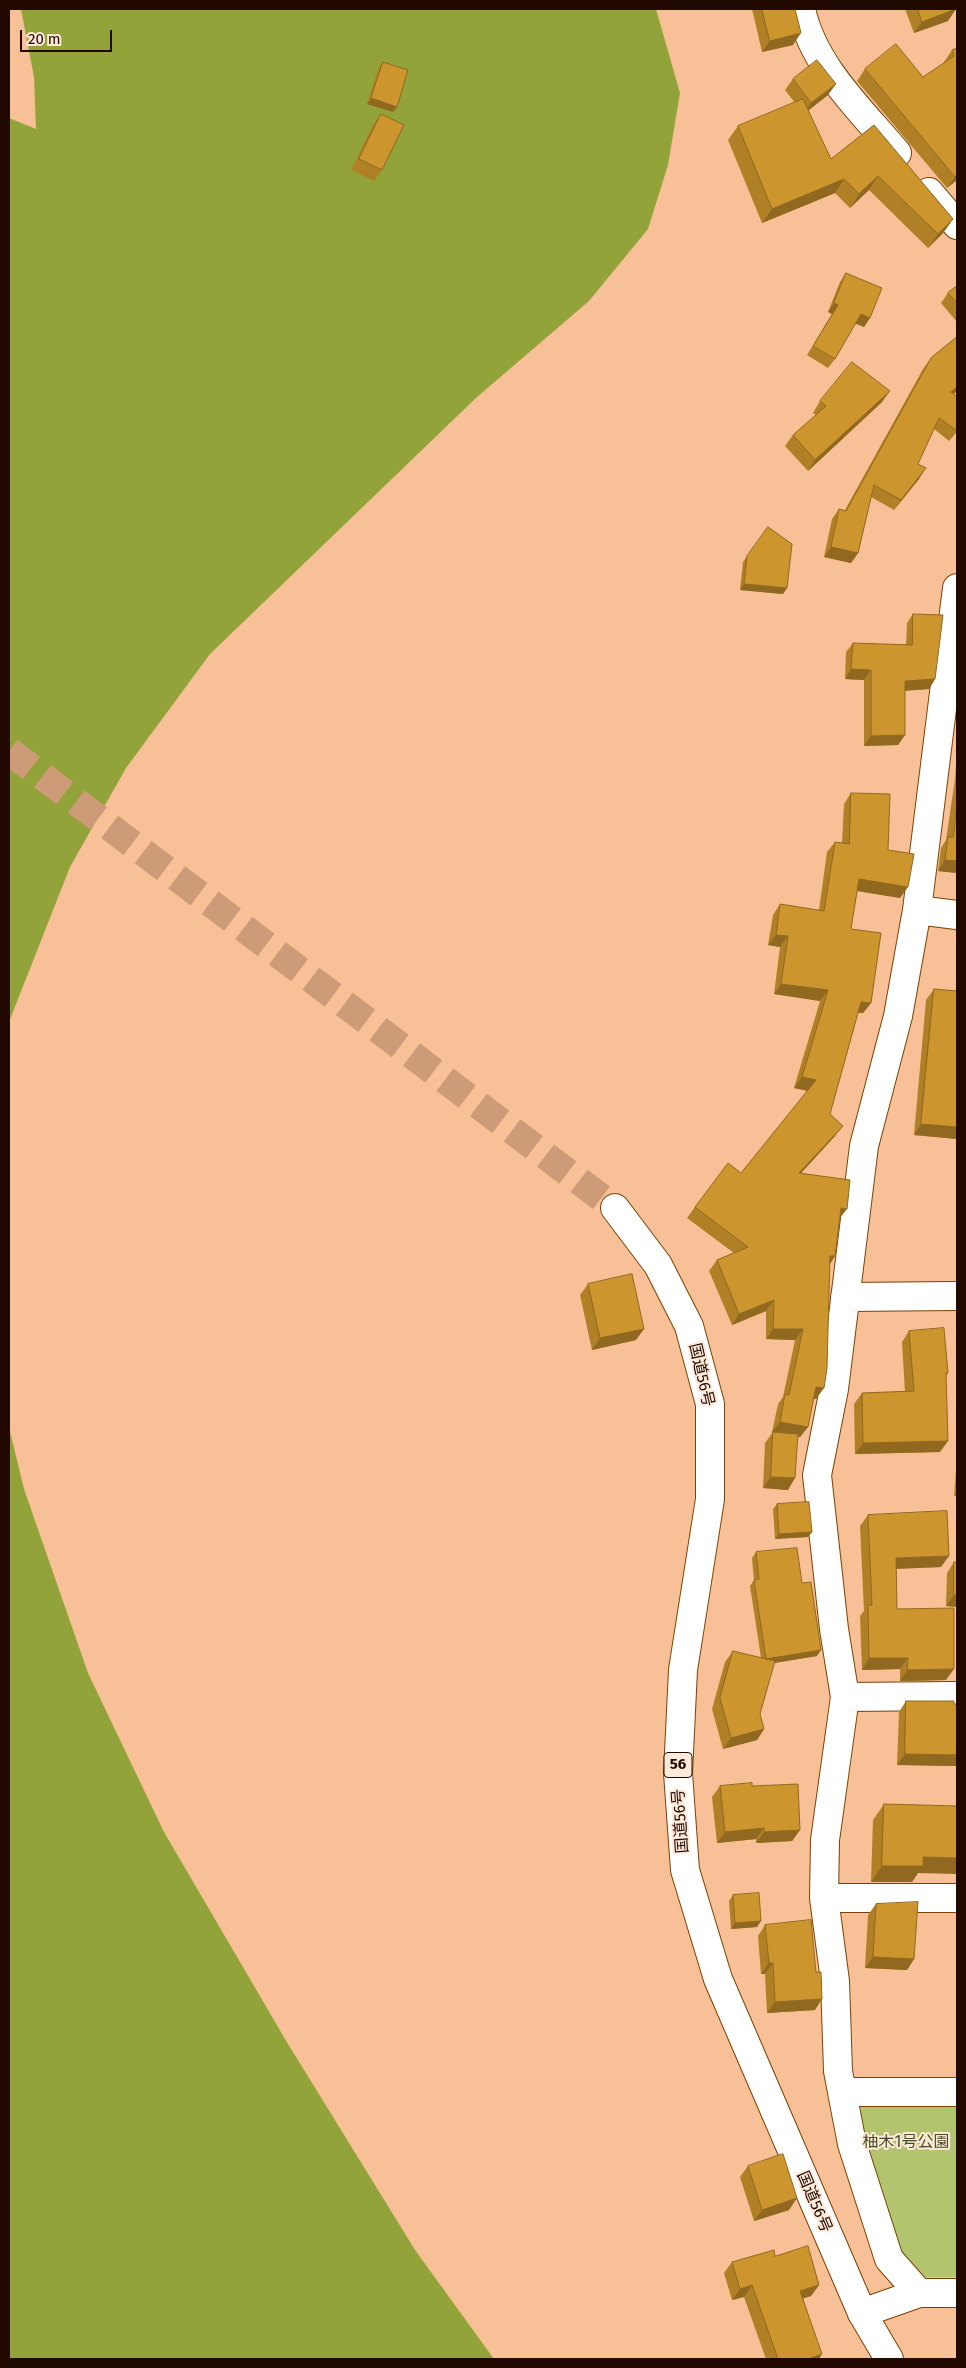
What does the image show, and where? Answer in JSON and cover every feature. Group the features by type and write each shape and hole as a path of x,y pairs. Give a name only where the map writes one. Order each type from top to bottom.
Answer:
{"main road":[{"path":"801,9 804,26 823,64 957,225"},
{"path":"918,2293 889,2259 852,2144 838,2071 835,1982 824,1898 826,1840 845,1697 834,1629 817,1475 834,1390 864,1146 898,1016 918,910 957,588"},
{"path":"918,910 957,914"},
{"name":"国道56号","path":"615,1208 658,1264 689,1326 710,1404 710,1499 684,1670 678,1773 685,1870 718,1979 862,2313 889,2359"},
{"path":"845,1297 957,1296"},
{"path":"845,1697 957,1696"},
{"path":"824,1898 957,1898"},
{"path":"842,2092 957,2092"},
{"path":"862,2313 918,2293 957,2293"}],"green space":[{"path":"21,9 656,9 680,93 668,165 648,229 589,301 477,397 210,654 126,768 70,867 9,1022 9,118 36,129 34,77"},
{"path":"9,1427 24,1489 88,1673 164,1832 285,2039 415,2250 494,2359 9,2359"},
{"name":"柚木1号公園","path":"842,2092 957,2092 957,2277 918,2277 889,2259"}],"building":[{"path":"762,9 795,9 801,33 770,41"},
{"path":"918,9 956,9 922,22"},
{"path":"896,44 923,77 954,56 952,50 957,48 957,175 955,177 865,69"},
{"path":"817,60 836,84 811,103 793,79"},
{"path":"383,62 408,70 397,107 371,98"},
{"path":"803,99 831,159 874,125 953,219 938,234 878,176 859,194 844,179 772,209 738,126"},
{"path":"381,114 404,125 382,170 359,159"},
{"path":"846,273 882,288 870,318 861,314 835,359 813,346 838,305 834,303"},
{"path":"957,286 957,303 948,293"},
{"path":"957,337 957,387 951,392 957,397 957,431 939,418 918,464 926,468 901,500 874,485 858,553 831,547 839,509 846,511 931,358"},
{"path":"852,362 890,391 815,460 793,435 826,406 820,401"},
{"path":"768,527 792,544 787,588 744,584 747,556"},
{"path":"913,614 943,615 935,679 905,681 905,735 871,736 871,670 851,669 853,643 912,645"},
{"path":"851,793 890,794 888,850 914,854 908,887 859,879 851,929 881,933 871,1003 861,1002 830,1114 843,1126 799,1173 850,1180 847,1209 841,1208 835,1256 830,1256 827,1368 824,1388 816,1387 808,1427 780,1422 785,1394 789,1395 803,1329 773,1329 774,1300 739,1314 717,1260 748,1247 695,1207 728,1163 741,1173 816,1080 802,1077 828,990 781,984 788,936 776,935 780,904 824,911 835,842 849,844"},
{"path":"957,804 957,861 945,860 948,837 953,837"},
{"path":"934,989 957,991 957,1127 921,1124"},
{"path":"632,1274 644,1329 600,1338 588,1284"},
{"path":"944,1328 948,1373 946,1373 948,1441 863,1443 862,1393 914,1391 909,1331"},
{"path":"773,1432 798,1434 795,1478 771,1477"},
{"path":"809,1502 812,1532 779,1534 777,1504"},
{"path":"947,1511 949,1556 896,1558 897,1609 954,1608 954,1669 907,1670 908,1658 869,1658 868,1605 872,1605 868,1515"},
{"path":"797,1548 802,1583 811,1582 821,1650 766,1659 754,1580 759,1579 756,1552"},
{"path":"954,1562 957,1562 957,1595 954,1595"},
{"path":"733,1651 775,1661 760,1714 764,1729 731,1738 720,1698"},
{"path":"906,1701 954,1701 954,1704 957,1704 957,1755 905,1754"},
{"path":"752,1783 752,1786 798,1784 800,1830 764,1832 764,1828 725,1832 720,1786"},
{"path":"884,1804 957,1806 957,1858 923,1857 923,1866 882,1866"},
{"path":"759,1893 761,1921 735,1923 733,1895"},
{"path":"918,1902 914,1959 873,1957 876,1904"},
{"path":"811,1920 816,1972 821,1972 822,1999 775,2002 773,1963 769,1963 765,1925"},
{"path":"783,2154 797,2198 762,2210 748,2166"},
{"path":"808,2246 819,2285 800,2291 822,2354 808,2359 778,2359 752,2285 740,2289 732,2262 774,2250 775,2256"}],"tunnel":[{"path":"9,751 615,1208"}]}
